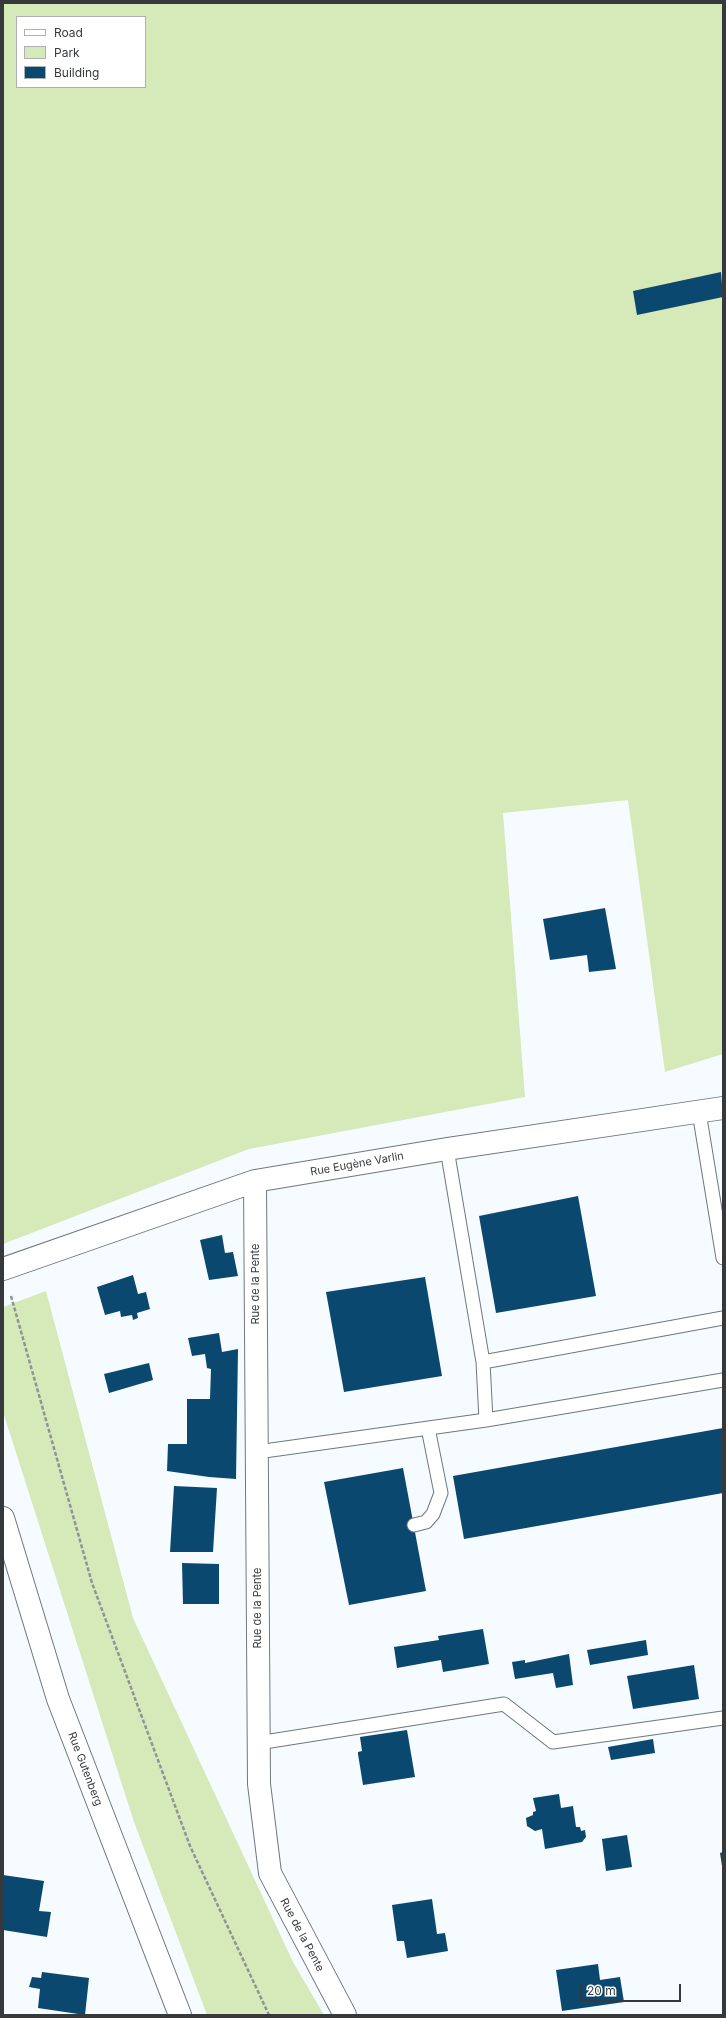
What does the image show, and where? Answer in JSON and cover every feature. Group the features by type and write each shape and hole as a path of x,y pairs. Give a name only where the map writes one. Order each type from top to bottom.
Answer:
{"street":[{"name":"Rue Eugène Varlin","path":"3,1269 255,1182 447,1149 723,1108"},
{"name":"Rue de la Pente","path":"255,1182 259,1784 270,1873 345,2015"},
{"name":"Rue Gutenberg","path":"3,1518 58,1699 180,2015"}],"lane":[{"path":"699,1112 723,1258"},
{"path":"447,1149 483,1362 486,1420"},
{"path":"483,1362 723,1318"},
{"path":"257,1452 486,1420 723,1380"},
{"path":"414,1526 426,1522 433,1514 441,1493 428,1428"},
{"path":"258,1743 504,1704 553,1742 723,1718"}],"path":[{"path":"3,1269 92,1583 190,1846 269,2015"}],"green space":[{"path":"3,3 723,3 723,1054 665,1072 628,800 503,813 525,1097 249,1149 3,1244"},
{"path":"46,1291 133,1618 293,1962 324,2015 207,2015 134,1822 3,1412 3,1307"}],"building":[{"path":"721,272 723,297 637,315 633,291"},
{"path":"605,908 616,969 589,972 587,955 550,960 543,919"},
{"path":"578,1196 596,1296 496,1313 479,1216"},
{"path":"222,1235 225,1253 233,1252 238,1276 209,1280 200,1240"},
{"path":"133,1275 138,1294 146,1292 150,1309 137,1313 138,1318 133,1320 132,1315 121,1317 120,1311 105,1315 97,1287"},
{"path":"425,1277 442,1376 344,1392 326,1292"},
{"path":"219,1333 222,1352 238,1349 236,1479 167,1471 168,1444 187,1444 187,1399 210,1399 211,1369 207,1368 205,1354 192,1356 188,1338"},
{"path":"149,1363 153,1380 109,1393 104,1374"},
{"path":"723,1428 723,1493 464,1539 453,1476"},
{"path":"403,1468 426,1591 349,1605 324,1482"},
{"path":"174,1486 217,1488 213,1552 170,1552"},
{"path":"182,1563 219,1564 219,1604 183,1604"},
{"path":"483,1629 489,1664 443,1672 441,1660 397,1668 394,1647 439,1640 438,1636"},
{"path":"646,1640 648,1655 590,1665 587,1650"},
{"path":"569,1654 573,1685 556,1688 553,1673 515,1679 512,1662 525,1660 525,1663"},
{"path":"694,1665 699,1699 633,1709 627,1676"},
{"path":"407,1730 415,1777 363,1785 358,1754 358,1752 362,1751 360,1737"},
{"path":"653,1739 655,1753 611,1760 608,1747"},
{"path":"559,1794 561,1808 573,1806 576,1827 580,1827 581,1831 585,1830 586,1837 582,1842 545,1849 542,1829 535,1831 527,1826 526,1818 533,1815 533,1812 536,1811 533,1798"},
{"path":"627,1835 632,1867 606,1871 602,1839"},
{"path":"723,1852 723,1866 722,1866 720,1853"},
{"path":"3,1875 44,1881 39,1911 51,1912 47,1937 3,1930"},
{"path":"432,1899 437,1934 445,1933 448,1951 407,1958 404,1941 397,1941 392,1905"},
{"path":"598,1964 600,1980 620,1977 624,2002 562,2011 556,1970"},
{"path":"42,1972 89,1978 85,2015 38,2008 40,1989 29,1987 32,1977 41,1978"}]}
